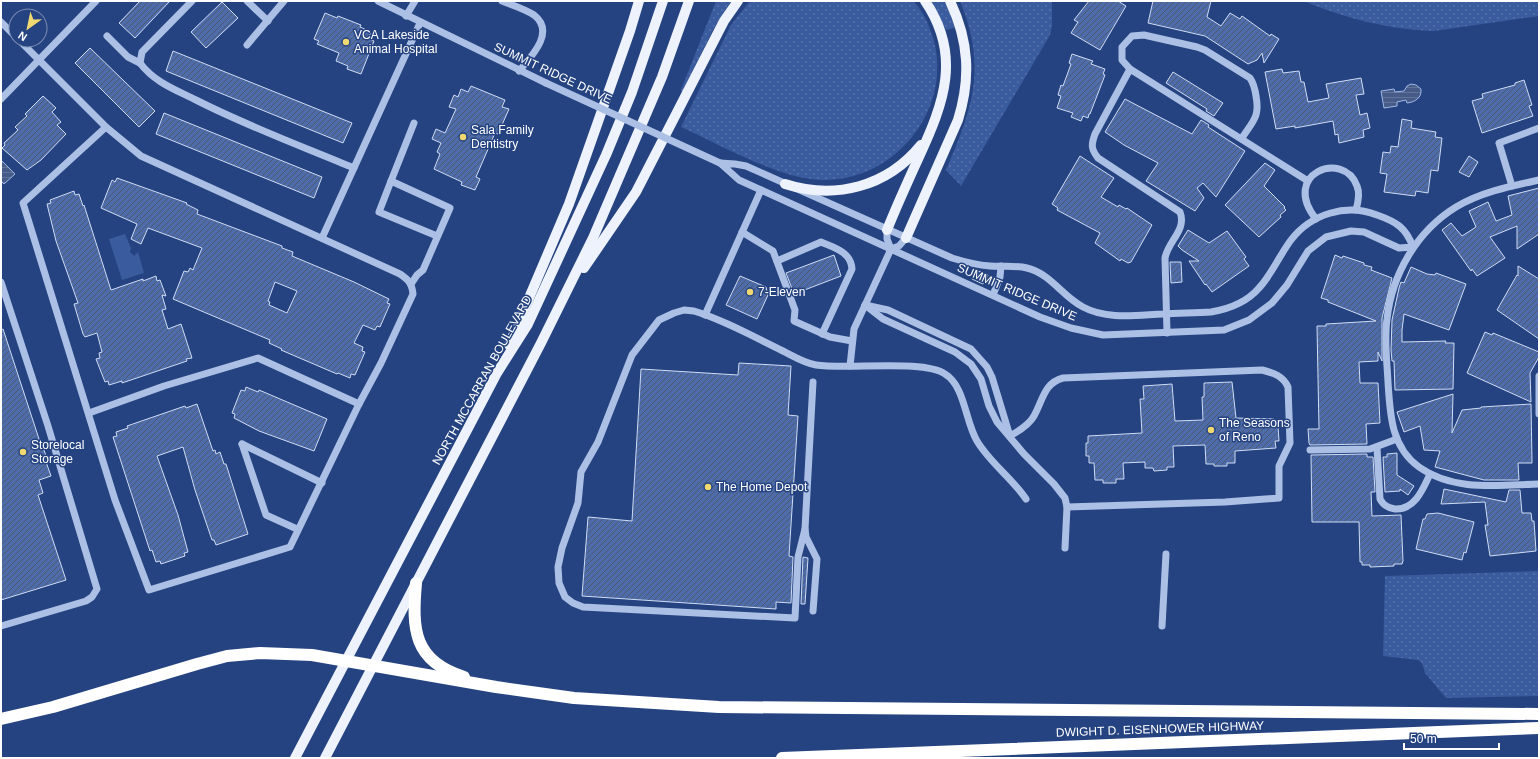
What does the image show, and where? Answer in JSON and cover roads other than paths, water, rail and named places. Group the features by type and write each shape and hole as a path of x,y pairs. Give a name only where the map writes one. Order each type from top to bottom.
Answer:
{"highway":[{"path":"416,582 414,620 417,640 423,651 432,660 459,676 496,687"},
{"path":"1,719 53,707 164,673 227,656 260,653 312,655 496,687 574,698 719,707 1539,714"},
{"name":"DWIGHT D. EISENHOWER HIGHWAY","path":"782,758 1539,728"}],"main road":[{"path":"498,373 569,204 630,31 639,1"},
{"name":"NORTH MCCARRAN BOULEVARD","path":"295,758 498,373 528,324 603,162 632,92 663,1"},
{"path":"325,758 593,238 662,76 689,1"},
{"path":"565,294 636,192 724,21 738,1"},
{"path":"887,230 943,99 945,79 945,47 935,18 925,1"},
{"path":"906,238 955,127 963,104 966,88 966,50 963,34 950,1"},
{"path":"785,184 811,191 825,191 860,186 876,180 891,172 912,156 921,144 936,117"}],"street":[{"path":"1,98 96,1"},
{"path":"140,64 142,52 192,1"},
{"path":"246,1 268,21"},
{"path":"247,45 284,1"},
{"name":"SUMMIT RIDGE DRIVE","path":"378,1 519,71 720,163 739,180 1055,323 1087,333 1117,335 1224,330 1249,320 1276,299 1308,251 1326,237 1351,231 1364,232 1399,248 1413,247 1408,234 1403,228 1383,217 1356,210 1336,211 1316,219 1300,230 1291,240 1267,279 1250,297 1238,304 1213,312 1118,315 1092,311 1074,301 1053,281 1036,271 1021,267 981,265 941,254 746,166 720,163"},
{"path":"406,16 415,1"},
{"path":"502,1 533,14 542,27 543,36 539,46 519,71"},
{"path":"322,238 420,23"},
{"path":"1242,138 1256,116 1258,109 1254,82 1250,78 1205,50 1144,34 1132,36 1122,47 1122,60 1130,69 1242,138 1308,181"},
{"path":"107,36 128,57 140,64 146,72 162,84 228,116 354,168"},
{"path":"28,48 106,127 141,156 401,275 411,284 413,294 381,363 358,404 290,547 149,590 116,500 23,203 106,127"},
{"path":"1130,69 1091,144 1092,150 1098,158 1180,212 1182,224 1164,258 1167,333"},
{"path":"414,123 379,212 438,236"},
{"path":"1512,186 1499,143 1539,128"},
{"path":"1316,219 1309,211 1305,196 1308,181 1318,170 1330,168 1342,170 1351,177 1357,185 1359,194 1356,210"},
{"path":"1539,180 1498,190 1457,206 1430,228 1413,247 1397,280 1389,302 1387,320 1390,412 1392,429 1405,453 1418,467 1430,474 1466,486 1539,484"},
{"path":"391,181 450,208 423,270 417,275 411,284"},
{"path":"705,315 761,190"},
{"path":"887,230 887,239 891,249"},
{"path":"742,232 769,247 773,251 795,310 794,321 822,334 852,341"},
{"path":"850,366 854,329 891,249 899,246 906,238"},
{"path":"777,261 822,242 848,256 852,269 822,334"},
{"path":"993,295 1000,278 1001,266"},
{"path":"1,282 48,426 97,589 92,597 86,601 1,626"},
{"path":"865,305 888,310 971,349 987,367 992,377 1010,436"},
{"path":"865,305 883,319 964,358 971,364 981,379 993,415 1024,454 1061,491 1067,506 1065,548"},
{"path":"813,382 804,529 798,557 795,618 583,607 573,603 565,597 559,583 558,568 562,548 578,503 582,472 598,442 632,356 653,327 666,316 684,310 705,315 808,363 822,366 919,367 938,370 945,373 953,380 957,388 966,417 976,440 993,462 1019,489 1026,499"},
{"path":"89,413 164,386 258,358 358,404"},
{"path":"1010,436 1030,422 1046,389 1056,380 1063,378 1262,370 1275,374 1285,382 1288,388 1290,443 1279,466 1279,498 1225,502 1067,506"},
{"path":"1539,376 1539,414"},
{"path":"1310,450 1378,448 1397,439"},
{"path":"298,529 266,515 242,444 322,482"},
{"path":"1378,448 1380,499 1386,506 1398,509 1409,506 1425,485 1430,474"},
{"path":"804,529 806,537 817,559 813,611"},
{"path":"1162,626 1166,554"}],"place":[{"name":"VCA Lakeside Animal Hospital","path":"346,42"},
{"name":"Sala Family Dentistry","path":"463,137"},
{"name":"7-Eleven","path":"750,292"},
{"name":"The Seasons of Reno","path":"1211,430"},
{"name":"Storelocal Storage","path":"23,452"},
{"name":"The Home Depot","path":"708,487"}]}
